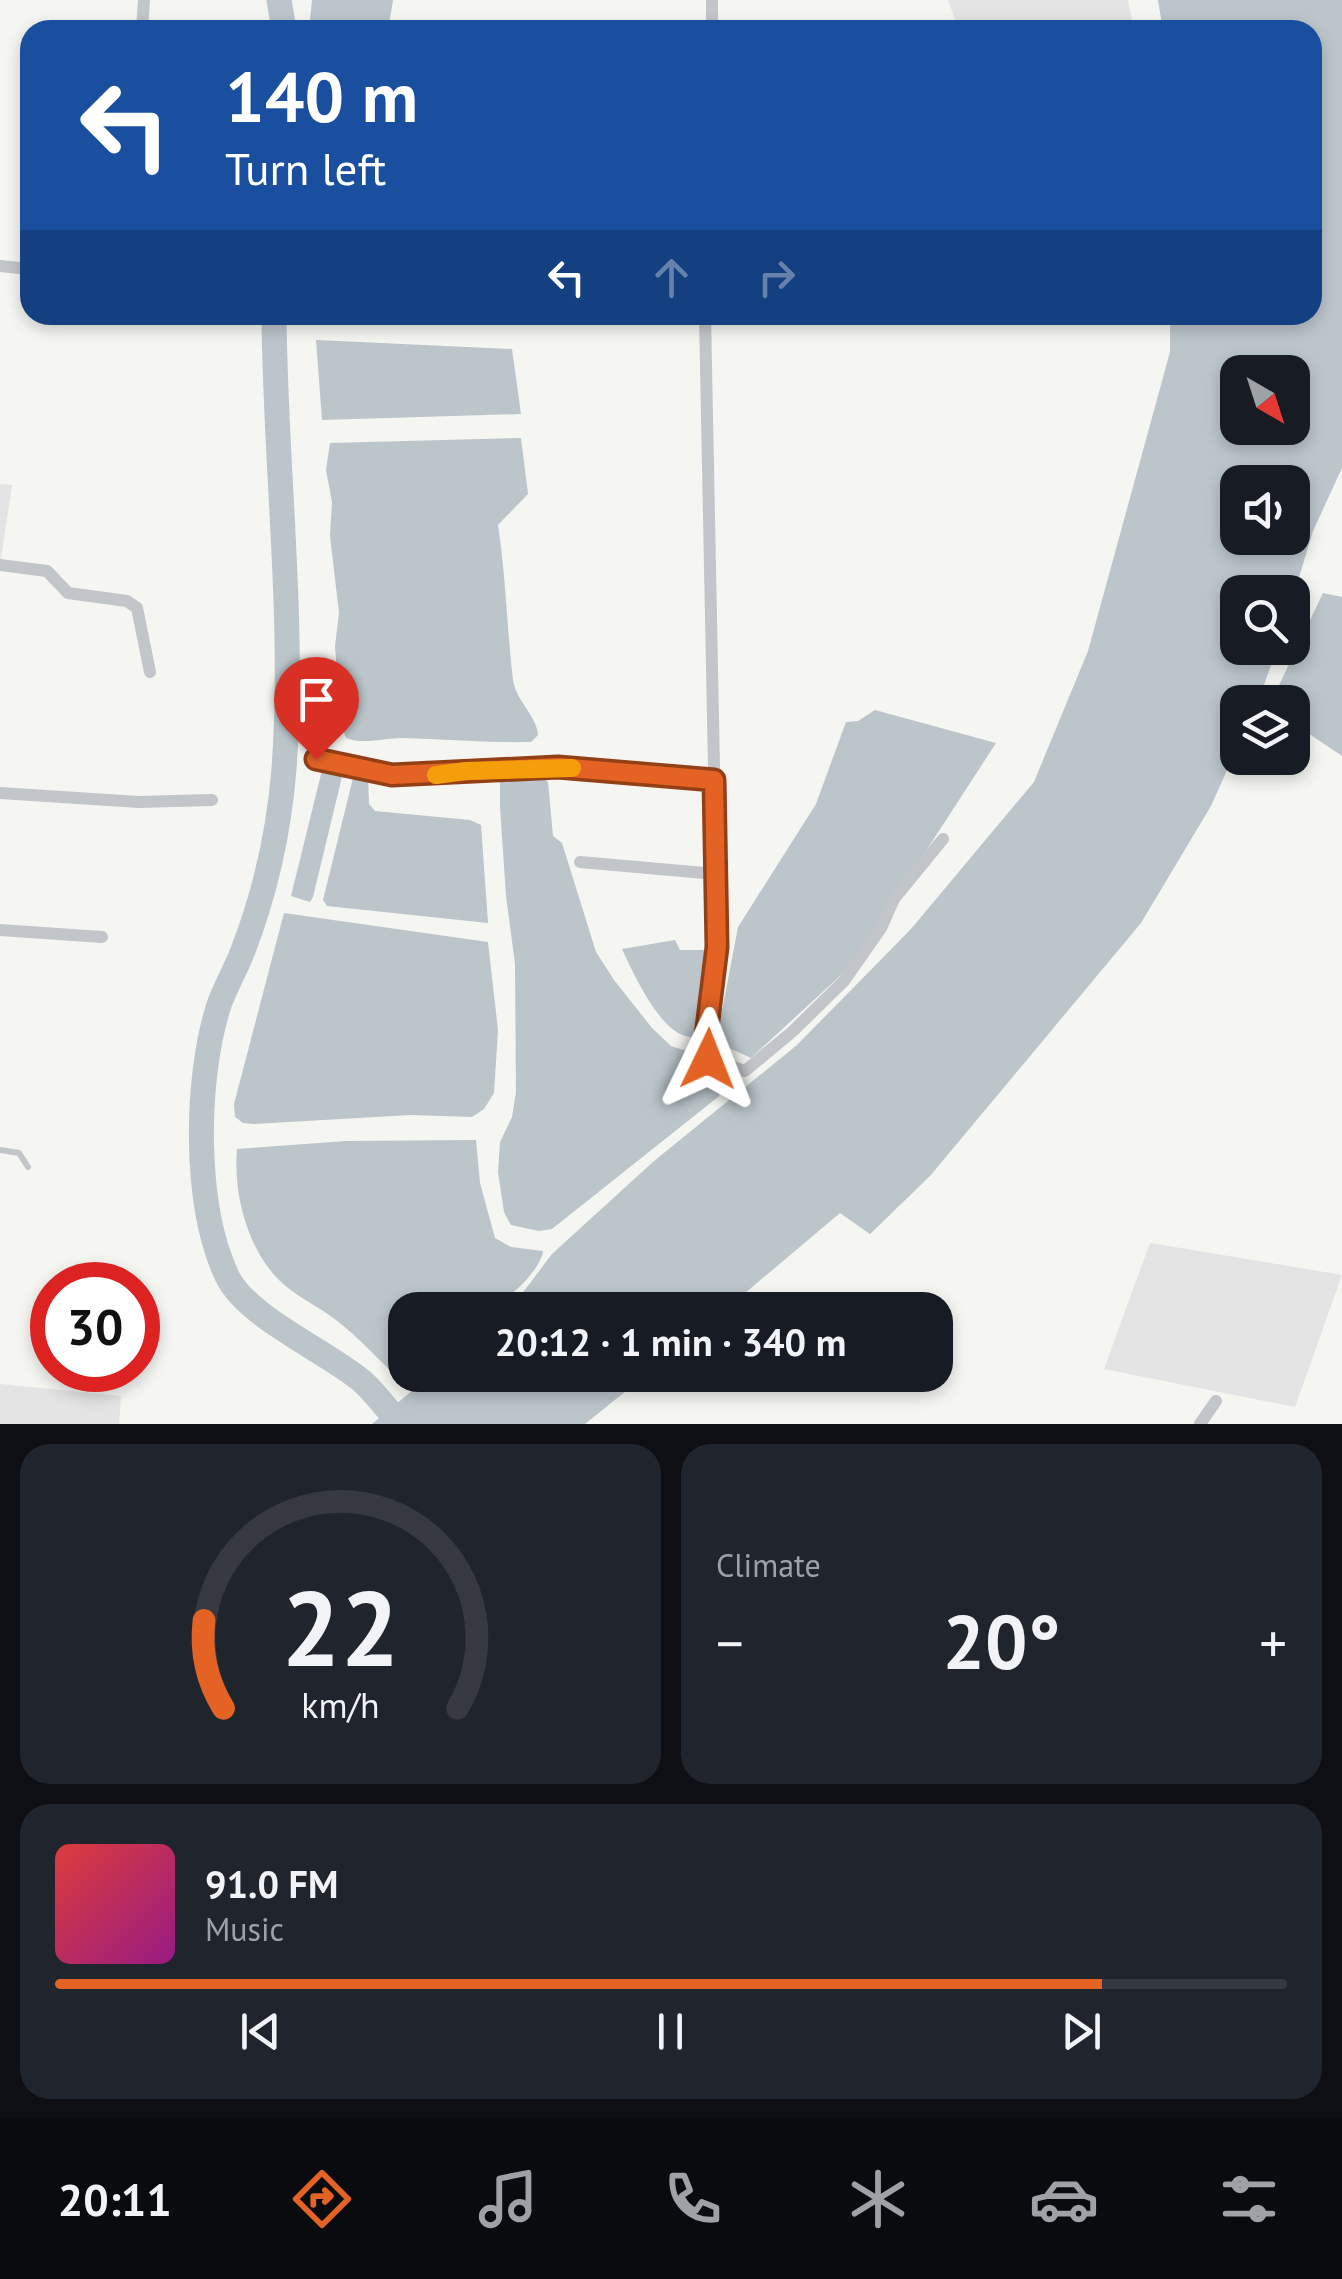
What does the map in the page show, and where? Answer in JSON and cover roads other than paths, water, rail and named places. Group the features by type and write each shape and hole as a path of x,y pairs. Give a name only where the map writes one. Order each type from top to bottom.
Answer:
{"street":[{"path":"705,325 717,947 704,1052 708,1059 745,1070 792,1031 859,964 894,899 943,838"},
{"path":"0,564 47,571 68,593 127,601 138,608 150,672"},
{"path":"316,759 392,775 558,767 714,780"},
{"path":"0,793 139,802 212,800"},
{"path":"580,862 716,874"},
{"path":"0,930 102,937"},
{"path":"1200,1424 1216,1401"}],"lane":[{"path":"0,1150 19,1153 28,1167"}],"waterway":[{"path":"279,0 282,20"},
{"path":"274,325 286,598 284,769 279,816 264,885 210,1038 202,1107 204,1180 216,1247 237,1291 269,1320 363,1382 398,1422"}]}
